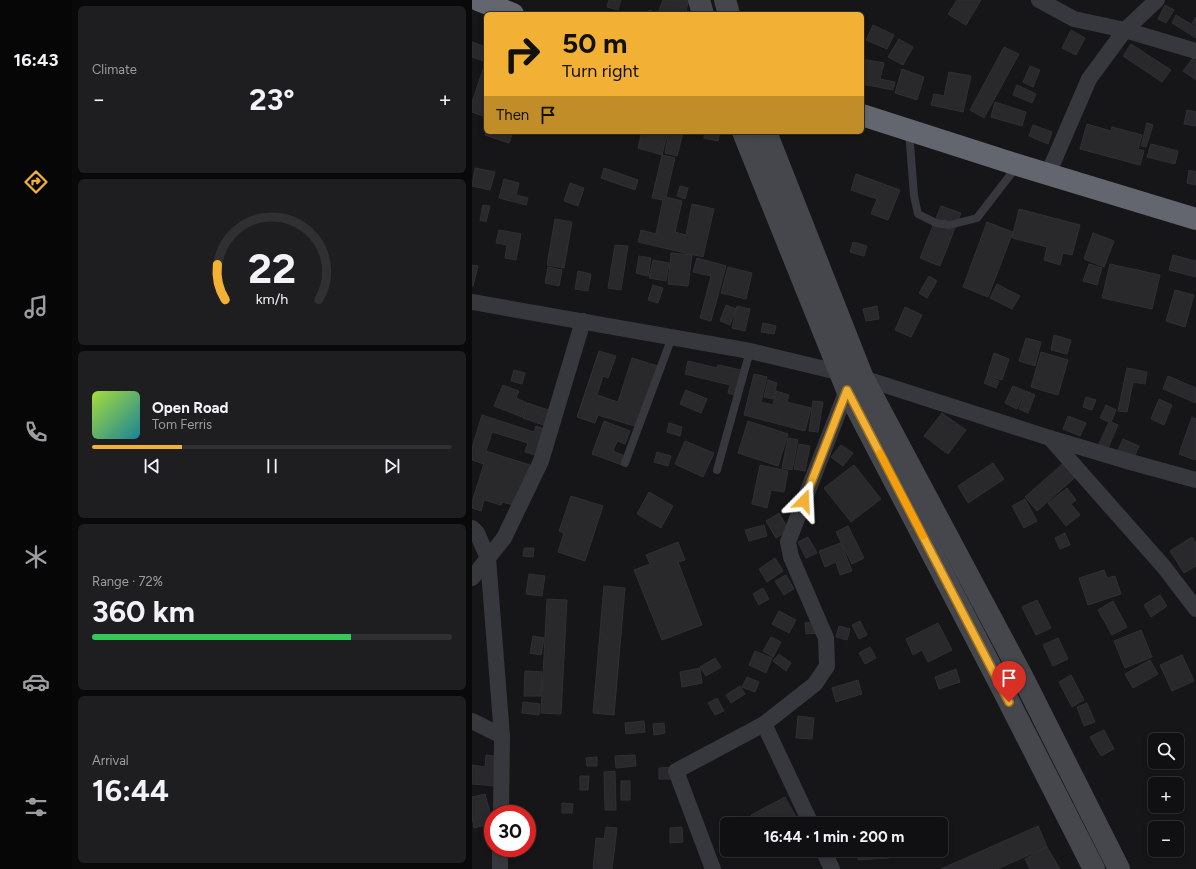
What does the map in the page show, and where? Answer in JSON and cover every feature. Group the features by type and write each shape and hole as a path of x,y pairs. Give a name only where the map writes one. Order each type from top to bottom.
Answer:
{"highway":[{"path":"478,0 508,12"},
{"path":"472,7 496,12"},
{"path":"864,116 1018,165 1196,219"}],"main road":[{"path":"700,0 703,12"},
{"path":"725,0 728,12"},
{"path":"743,134 850,381 1002,688 1094,869"},
{"path":"767,134 850,381 1023,678 1119,869"}],"street":[{"path":"1039,0 1074,19 1126,30 1196,51"},
{"path":"1048,174 1089,79 1126,30 1157,0"},
{"path":"472,302 750,351 1050,438 1127,462 1196,480"},
{"path":"472,578 504,538 541,462 583,321"},
{"path":"713,869 676,771 764,724 815,684 827,666 826,638 791,557 788,542 850,381"},
{"path":"1050,438 1164,567 1196,609"},
{"path":"472,528 477,532 488,558 502,736 501,805"},
{"path":"472,721 502,736"},
{"path":"764,724 808,817"},
{"path":"500,857 500,869"},
{"path":"826,857 832,869"}],"lane":[{"path":"909,130 914,196 918,214 936,223 950,225 977,218 1018,165"},
{"path":"625,464 672,337"},
{"path":"717,470 750,351"}],"building":[{"path":"609,0 621,0 618,10 607,7"},
{"path":"663,0 689,0 686,12 658,12"},
{"path":"957,0 981,0 966,25 948,14"},
{"path":"1165,5 1174,10 1166,23 1158,19"},
{"path":"1176,15 1196,27 1196,38 1172,23"},
{"path":"1196,17 1196,25 1192,23"},
{"path":"873,25 894,35 887,49 866,40"},
{"path":"1071,30 1085,38 1076,55 1062,48"},
{"path":"899,39 913,47 903,65 888,57"},
{"path":"472,42 484,46 484,61 472,57"},
{"path":"1131,44 1171,70 1162,82 1123,56"},
{"path":"1004,47 1019,54 984,118 970,110"},
{"path":"1193,58 1196,61 1196,80 1183,71"},
{"path":"864,59 884,63 880,79 895,82 893,90 864,84"},
{"path":"1030,66 1040,70 1033,87 1023,82"},
{"path":"484,67 484,116 472,112 472,102"},
{"path":"902,69 924,77 917,100 895,93"},
{"path":"949,72 971,76 963,112 931,105 934,94 944,96"},
{"path":"1017,85 1036,94 1032,103 1013,95"},
{"path":"995,102 1026,112 1022,126 991,117"},
{"path":"1187,110 1196,112 1196,126 1184,124"},
{"path":"1147,123 1153,125 1146,147 1141,146"},
{"path":"1087,124 1111,131 1112,127 1142,135 1138,149 1144,151 1140,165 1080,149"},
{"path":"1033,125 1052,132 1048,144 1029,136"},
{"path":"485,134 512,134 509,143"},
{"path":"642,134 667,135 662,155 638,148"},
{"path":"669,134 683,134 677,156 665,153"},
{"path":"705,134 720,134 718,141 704,138"},
{"path":"1151,144 1178,151 1175,164 1147,157"},
{"path":"662,155 675,158 666,197 682,201 675,232 686,235 692,204 714,209 703,257 638,242 641,230 656,234 663,200 652,198"},
{"path":"475,168 495,172 490,190 472,186"},
{"path":"604,168 638,180 635,190 601,178"},
{"path":"1189,170 1196,172 1196,185 1187,183"},
{"path":"856,174 900,190 888,220 871,214 877,199 851,190"},
{"path":"504,179 519,183 516,195 528,198 526,205 499,198"},
{"path":"570,183 584,188 578,206 564,201"},
{"path":"680,186 688,188 685,199 677,196"},
{"path":"483,205 490,206 486,222 480,220"},
{"path":"941,206 961,213 940,266 920,258"},
{"path":"1019,209 1080,225 1072,255 1063,253 1060,265 1044,260 1047,247 1012,238"},
{"path":"555,219 572,222 564,268 547,265"},
{"path":"987,222 1013,232 988,297 963,287"},
{"path":"499,230 521,234 516,260 505,258 507,245 496,243"},
{"path":"1093,233 1114,241 1104,267 1084,259"},
{"path":"853,242 867,246 864,256 850,252"},
{"path":"615,245 628,246 621,290 608,288"},
{"path":"671,253 692,255 688,286 668,284"},
{"path":"1173,255 1196,261 1196,277 1169,270"},
{"path":"639,256 651,258 648,276 636,273"},
{"path":"697,258 726,266 711,321 700,318 711,276 693,272"},
{"path":"653,260 669,263 666,281 649,278"},
{"path":"1089,264 1102,268 1097,285 1083,281"},
{"path":"1110,264 1160,275 1152,309 1102,298"},
{"path":"472,265 478,266 473,286 472,286"},
{"path":"548,267 562,270 559,286 545,283"},
{"path":"728,267 752,273 746,299 721,293"},
{"path":"578,271 591,274 588,291 575,289"},
{"path":"929,276 937,281 927,298 919,293"},
{"path":"997,284 1020,296 1012,309 990,298"},
{"path":"653,285 663,288 658,303 648,300"},
{"path":"1175,290 1194,295 1185,327 1166,321"},
{"path":"726,305 736,309 730,325 720,321"},
{"path":"737,306 750,309 745,331 732,328"},
{"path":"877,306 879,319 866,321 863,309"},
{"path":"905,307 922,315 911,337 895,330"},
{"path":"763,323 776,326 774,334 761,332"},
{"path":"1054,335 1071,340 1067,354 1051,350"},
{"path":"1026,338 1041,342 1035,366 1019,361"},
{"path":"599,351 616,356 608,378 603,376 597,395 618,402 632,358 658,366 638,427 598,415 595,423 577,417"},
{"path":"1041,352 1068,360 1058,395 1031,387"},
{"path":"994,353 1009,359 1002,380 987,375"},
{"path":"688,361 717,368 718,365 741,370 735,395 728,393 730,385 685,374"},
{"path":"1127,368 1147,372 1145,384 1133,382 1127,412 1118,411"},
{"path":"514,370 525,373 522,384 511,381"},
{"path":"754,374 767,377 761,402 773,405 776,391 789,395 787,402 811,408 805,431 744,415"},
{"path":"987,376 999,381 996,388 984,383"},
{"path":"1168,376 1196,388 1196,403 1163,389"},
{"path":"768,380 777,383 773,399 764,397"},
{"path":"503,385 519,391 516,398 527,403 522,417 494,406"},
{"path":"1013,386 1025,391 1017,409 1005,403"},
{"path":"686,390 707,399 701,413 680,404"},
{"path":"1026,391 1035,395 1028,413 1019,409"},
{"path":"1086,397 1096,400 1092,410 1083,407"},
{"path":"1159,399 1172,405 1164,425 1151,419"},
{"path":"813,401 823,402 818,432 809,431"},
{"path":"528,403 554,412 549,427 523,418"},
{"path":"1106,405 1116,410 1111,422 1118,425 1108,448 1099,444 1109,422 1100,418"},
{"path":"942,413 966,430 948,454 924,436"},
{"path":"482,415 534,432 536,426 547,430 539,456 525,452 528,443 492,432 486,451 533,466 520,507 502,502 501,505 484,500 481,511 472,508 472,502 484,464 472,460 472,448"},
{"path":"1068,416 1086,423 1080,436 1063,429"},
{"path":"1192,417 1196,419 1195,460 1179,454"},
{"path":"604,421 630,431 625,444 617,441 613,451 625,456 622,465 592,454"},
{"path":"748,421 788,434 778,466 738,453"},
{"path":"669,423 682,427 680,436 667,432"},
{"path":"788,438 798,440 792,470 782,468"},
{"path":"1123,439 1139,446 1132,462 1116,454"},
{"path":"685,441 714,453 703,477 675,464"},
{"path":"799,444 810,446 805,471 794,469"},
{"path":"841,445 853,453 843,466 831,457"},
{"path":"657,452 671,456 668,466 654,462"},
{"path":"1067,460 1079,474 1037,511 1025,497"},
{"path":"993,463 1004,479 968,503 958,486"},
{"path":"760,465 788,471 784,492 771,490 767,508 752,504"},
{"path":"854,465 881,499 851,522 824,488"},
{"path":"1067,488 1076,500 1071,504 1080,515 1066,526 1048,503"},
{"path":"649,492 673,506 661,528 637,514"},
{"path":"571,496 603,506 585,561 558,552 564,533 559,531"},
{"path":"1025,499 1037,521 1024,528 1012,506"},
{"path":"779,513 789,530 776,538 766,521"},
{"path":"764,525 767,536 749,541 745,530"},
{"path":"848,526 864,558 852,564 836,532"},
{"path":"1065,533 1070,545 1060,549 1055,538"},
{"path":"808,537 817,553 806,558 798,542"},
{"path":"1192,537 1196,543 1196,566 1184,573 1170,551"},
{"path":"678,542 685,560 678,562 702,625 662,640 634,570 650,564 646,555"},
{"path":"841,543 852,571 840,575 836,562 825,567 819,551"},
{"path":"524,548 534,548 533,557 523,556"},
{"path":"775,558 783,571 767,582 759,569"},
{"path":"1104,570 1107,578 1115,576 1121,594 1088,605 1079,578"},
{"path":"529,574 545,576 542,596 526,594"},
{"path":"786,575 794,589 784,595 775,581"},
{"path":"604,586 625,588 614,715 593,713"},
{"path":"763,588 769,599 759,605 753,594"},
{"path":"1160,595 1167,606 1151,617 1144,605"},
{"path":"547,599 567,600 561,714 541,713"},
{"path":"1037,600 1051,628 1036,635 1022,607"},
{"path":"1113,601 1127,627 1112,635 1098,610"},
{"path":"779,611 796,620 789,633 772,624"},
{"path":"860,621 867,635 859,639 852,625"},
{"path":"817,622 818,633 806,634 805,623"},
{"path":"938,623 952,650 928,662 922,650 913,655 906,639"},
{"path":"839,626 850,629 847,640 836,637"},
{"path":"1141,630 1152,657 1125,668 1114,641"},
{"path":"533,636 544,638 541,655 530,653"},
{"path":"771,637 781,642 773,657 763,651"},
{"path":"1058,638 1068,659 1053,666 1043,645"},
{"path":"870,647 876,658 865,664 859,653"},
{"path":"755,651 772,658 766,673 749,665"},
{"path":"779,654 791,663 786,671 773,661"},
{"path":"1182,655 1194,681 1172,691 1160,665"},
{"path":"715,658 721,667 706,676 700,667"},
{"path":"1150,660 1158,674 1133,688 1125,674"},
{"path":"700,668 702,683 682,687 680,672"},
{"path":"956,669 960,682 939,689 935,677"},
{"path":"525,671 542,672 541,696 524,696"},
{"path":"1071,675 1084,700 1072,707 1059,682"},
{"path":"747,677 759,682 755,692 742,687"},
{"path":"858,680 862,694 836,702 832,688"},
{"path":"740,686 745,694 731,703 726,695"},
{"path":"717,698 724,711 715,715 708,703"},
{"path":"523,702 540,704 539,715 522,713"},
{"path":"1087,703 1095,722 1084,726 1077,707"},
{"path":"798,716 814,718 812,739 796,738"},
{"path":"644,721 645,732 626,734 625,723"},
{"path":"664,723 665,733 654,735 653,724"},
{"path":"1104,730 1114,749 1101,756 1090,737"},
{"path":"486,755 500,757 497,786 472,784 472,765 485,767"},
{"path":"635,755 636,766 616,768 615,756"},
{"path":"597,757 597,766 587,766 586,758"},
{"path":"676,767 676,779 659,779 659,768"},
{"path":"615,771 616,810 605,810 604,772"},
{"path":"580,776 589,776 588,790 580,790"},
{"path":"621,781 630,781 630,800 621,800"},
{"path":"485,794 488,805 484,805 484,825 474,828 472,818 472,797"},
{"path":"785,797 796,817 752,817 751,815"},
{"path":"562,803 573,804 572,813 562,813"},
{"path":"1038,826 1047,847 997,869 941,869"},
{"path":"606,827 617,828 612,869 593,869 596,838 604,839"},
{"path":"682,827 683,842 670,843 670,828"},
{"path":"1047,847 1060,869 1030,869 1025,859"},
{"path":"858,857 889,858 858,860"}],"slow traffic":[{"path":"880,453 923,536"}],"route":[{"path":"804,501 847,390 1009,702"}]}
